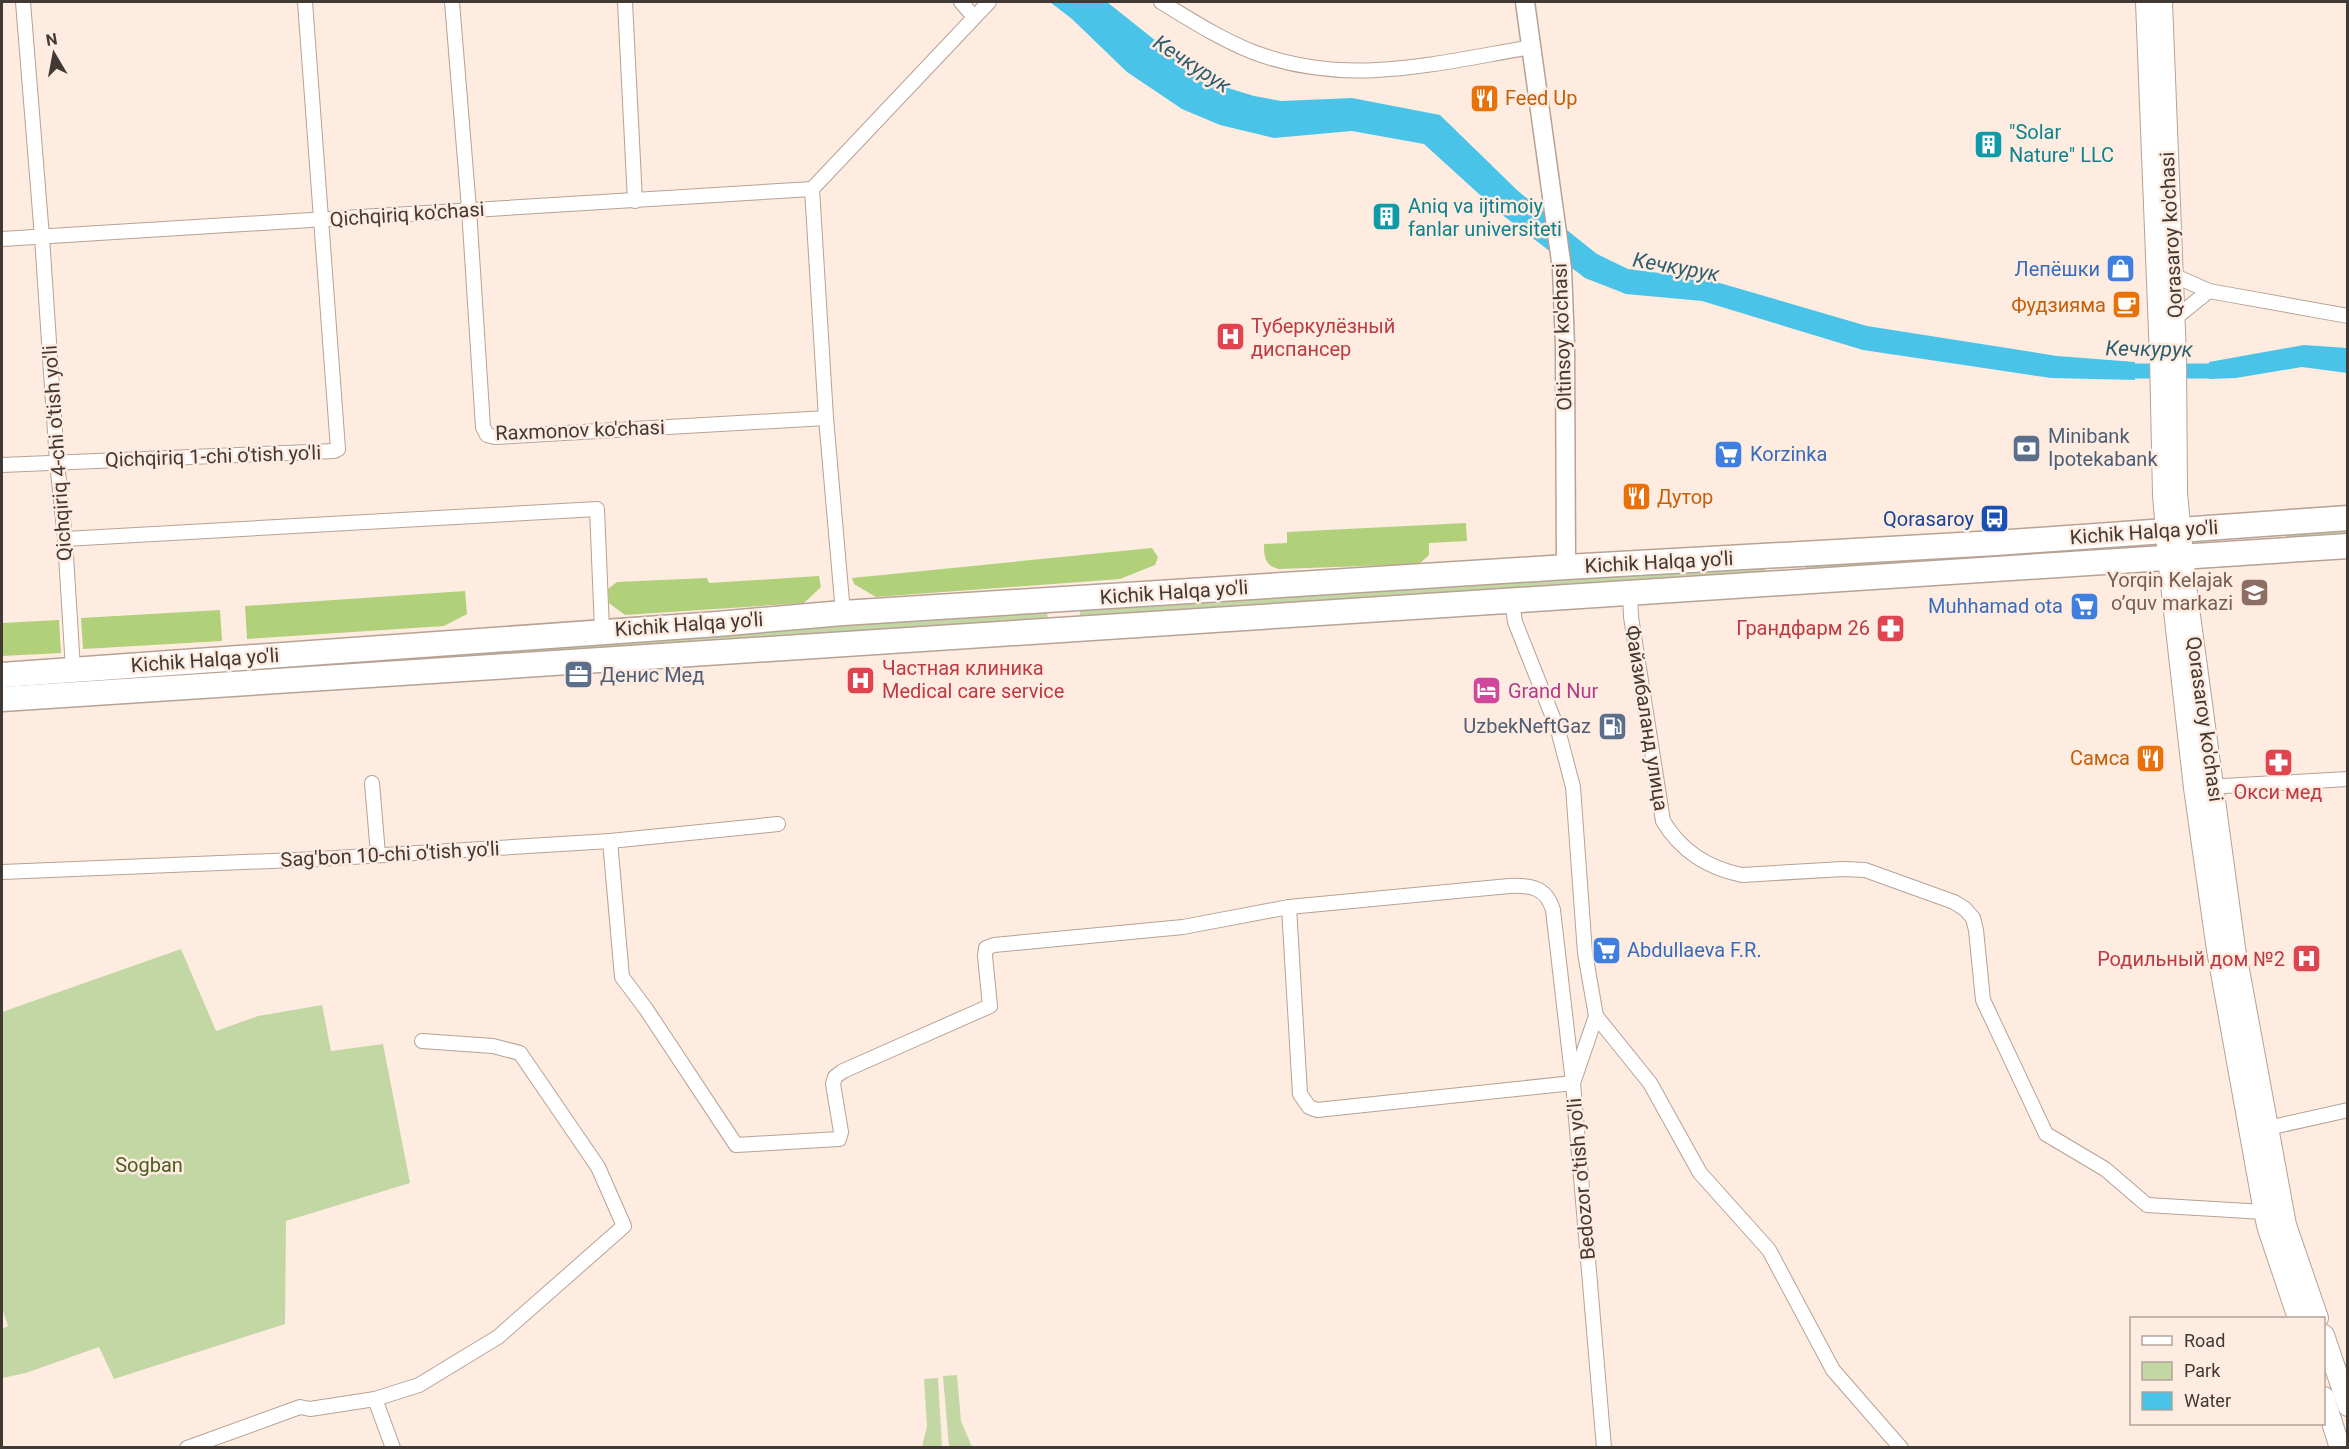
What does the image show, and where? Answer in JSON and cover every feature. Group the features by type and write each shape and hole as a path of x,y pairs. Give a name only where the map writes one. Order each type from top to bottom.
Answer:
{"highway":[{"name":"Kichik Halqa yo'li","path":"2,675 843,613 2348,518"},
{"name":"Kichik Halqa yo'li","path":"2,699 2348,546"},
{"path":"1782,555 1782,583"},
{"path":"1071,598 1073,630"},
{"path":"255,657 257,683"}],"main road":[{"name":"Qorasaroy ko'chasi","path":"2146,2 2168,357 2163,494 2173,530 2176,558 2194,788 2217,950 2264,1212 2298,1317"},
{"name":"Qorasaroy ko'chasi","path":"2162,2 2175,318 2168,357"},
{"name":"Qorasaroy ko'chasi","path":"2176,558 2215,786 2235,948 2286,1225 2318,1317"},
{"path":"2325,1338 2348,1406"},
{"path":"2325,1400 2340,1448"}],"street":[{"name":"Qichqiriq 4-chi o'tish yo'li","path":"23,2 73,669"},
{"path":"306,2 321,219"},
{"path":"452,2 469,209"},
{"path":"625,2 635,201"},
{"path":"961,2 974,17"},
{"path":"843,613 826,418 812,189 989,2"},
{"path":"1161,2 1210,32 1239,46 1287,63 1319,69 1396,70 1532,47"},
{"name":"Oltinsoy ko'chasi","path":"1525,2 1562,269 1565,345 1566,567"},
{"name":"Qichqiriq ko'chasi","path":"2,239 812,189"},
{"name":"Raxmonov ko'chasi","path":"469,209 483,428 487,435 495,437 826,418"},
{"name":"Qichqiriq 1-chi o'tish yo'li","path":"2,465 334,451 338,449 321,219"},
{"path":"2173,275 2209,291 2348,316"},
{"path":"2175,318 2209,291"},
{"path":"65,539 597,509 602,630"},
{"name":"Файзибаланд улица","path":"1630,593 1633,627 1663,821 1672,836 1684,848 1696,858 1725,872 1742,875 1843,869 1865,870 1954,902 1973,918 1983,1000 2046,1134 2105,1168 2147,1205 2264,1212"},
{"path":"1512,601 1515,622 1558,730 1573,787 1584,953 1596,1016 1650,1083 1700,1173 1769,1250 1833,1370 1901,1448"},
{"path":"2194,788 2348,778"},
{"path":"372,783 378,854"},
{"name":"Sag'bon 10-chi o'tish yo'li","path":"2,872 319,859 610,841 778,824"},
{"path":"610,841 622,977 646,1009 736,1145 839,1139 841,1132 833,1084 835,1077 895,1047 990,1006 985,956 986,948 994,945 1183,927 1289,907 1300,1094 1309,1107 1317,1110 1573,1083 1596,1016"},
{"name":"Bedozor o'tish yo'li","path":"1289,907 1525,885 1533,886 1545,893 1553,910 1573,1083 1604,1448"},
{"path":"187,1448 300,1407 310,1409 375,1399 419,1385 498,1337 624,1226 598,1167 520,1053 493,1046 422,1041"},
{"path":"2268,1128 2348,1110"},
{"path":"375,1399 393,1448"}],"green space":[{"path":"1466,523 1467,541 1429,543 1429,555 1419,564 1279,569 1268,563 1264,553 1264,544 1287,543 1287,532"},
{"path":"2347,528 2347,536 2286,539 2286,532"},
{"path":"2062,546 2063,559 1802,575 1805,569 1804,562"},
{"path":"1152,548 1158,557 1155,565 1120,579 876,597 854,584 852,578"},
{"path":"1765,566 1764,577 1080,618 1080,609"},
{"path":"819,576 821,587 804,603 625,615 609,603 608,589 617,582 707,578 709,583"},
{"path":"465,591 467,614 444,626 247,639 245,606"},
{"path":"220,610 222,641 83,649 81,618"},
{"path":"1047,611 1048,621 276,675 276,665"},
{"path":"59,620 61,653 2,656 2,623"},
{"name":"Sogban","path":"181,949 216,1031 258,1016 322,1005 331,1051 383,1044 410,1183 286,1221 285,1324 114,1379 99,1347 26,1373 2,1378 2,1329 8,1326 2,1308 2,1012"},
{"path":"957,1375 961,1421 972,1447 949,1447 943,1376"},
{"path":"938,1378 942,1447 922,1447 927,1426 924,1379"}],"water":[{"path":"1050,2 1107,2 1200,76 1254,96 1281,101 1352,98 1440,115 1518,191 1597,254 1628,269 1706,279 1867,326 2057,356 2135,362 2135,380 2051,378 1863,350 1702,301 1626,294 1585,278 1501,214 1424,144 1352,131 1274,138 1220,125 1182,109 1127,72 1072,19"},
{"path":"2304,345 2347,348 2347,373 2302,367 2236,378 2209,379 2209,362"}],"waterway":[{"name":"Кечкурук","path":"2116,371 2227,369"}],"place":[{"name":"Feed Up","path":"1484,98"},
{"name":"\"Solar Nature\" LLC","path":"1988,144"},
{"name":"Aniq va ijtimoiy fanlar universiteti","path":"1387,217"},
{"name":"Лепёшки","path":"2121,269"},
{"name":"Фудзияма","path":"2127,305"},
{"name":"Туберкулёзный диспансер","path":"1230,337"},
{"name":"Minibank Ipotekabank","path":"2027,448"},
{"name":"Korzinka","path":"1729,454"},
{"name":"Дутор","path":"1636,497"},
{"name":"Qorasaroy","path":"1995,519"},
{"name":"Yorqin Kelajak o’quv markazi","path":"2254,592"},
{"name":"Muhhamad ota","path":"2084,606"},
{"name":"Грандфарм 26","path":"1891,628"},
{"name":"Денис Мед","path":"579,675"},
{"name":"Частная клиника Medical care service","path":"861,680"},
{"name":"Grand Nur","path":"1487,691"},
{"name":"UzbekNeftGaz","path":"1612,726"},
{"name":"Самса","path":"2151,758"},
{"name":"Окси мед","path":"2278,762"},
{"name":"Abdullaeva F.R.","path":"1606,950"},
{"name":"Родильный дом №2","path":"2306,959"}]}
